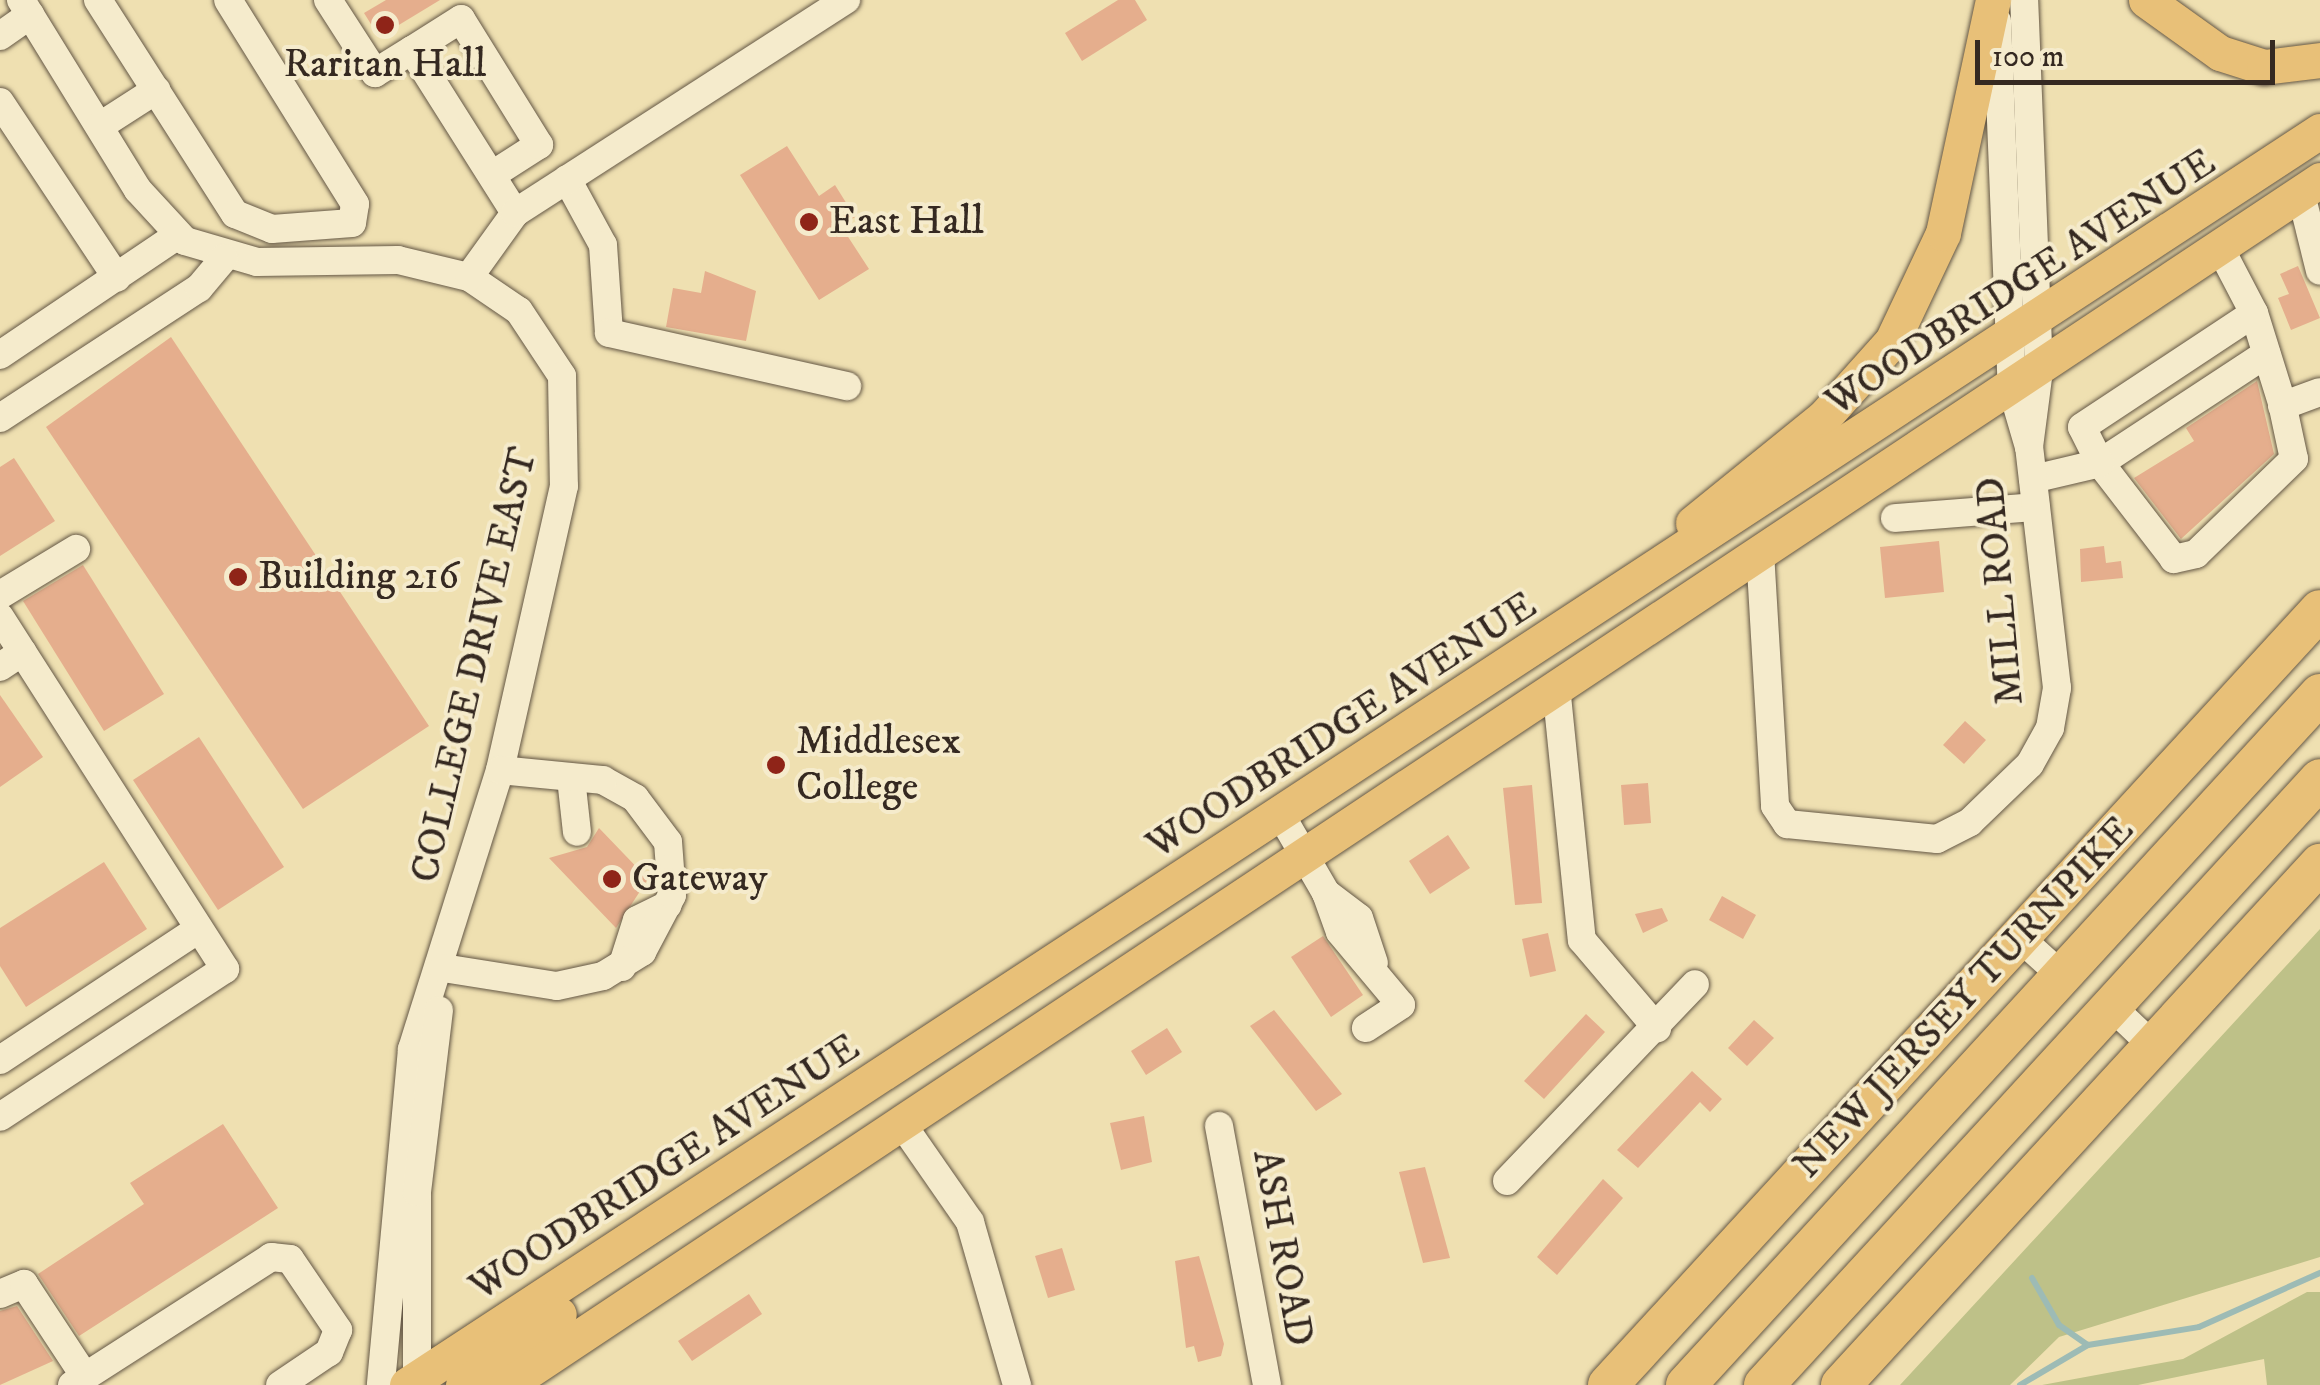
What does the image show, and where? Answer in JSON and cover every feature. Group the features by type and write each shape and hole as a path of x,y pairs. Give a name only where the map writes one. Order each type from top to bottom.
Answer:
{"highway":[{"name":"NEW JERSEY TURNPIKE","path":"1608,1385 2320,610"},
{"name":"NEW JERSEY TURNPIKE","path":"1686,1385 2320,694"},
{"path":"1764,1385 2320,779"},
{"path":"1841,1385 2320,864"}],"main road":[{"path":"1545,642 1824,417 1892,341 1944,233 1994,0"},
{"path":"2146,0 2220,53 2264,67 2320,60"},
{"name":"WOODBRIDGE AVENUE","path":"413,1383 1282,817 2320,131"},
{"name":"WOODBRIDGE AVENUE","path":"507,1385 1311,858 1556,686 2222,250 2311,187"},
{"path":"464,1385 626,1268 707,1194"}],"street":[{"path":"98,0 244,221 272,229 352,222 355,204 228,0"},
{"path":"328,0 374,73 461,20 539,145 492,176"},
{"path":"469,277 515,212 846,0"},
{"name":"MILL ROAD","path":"1760,552 1776,806 1788,824 1936,839 1970,822 2030,764 2050,728 2056,688 2029,447 1994,0"},
{"name":"MILL ROAD","path":"2022,331 2024,0"},
{"path":"0,36 26,8"},
{"name":"COLLEGE DRIVE EAST","path":"26,8 100,126 178,235 224,258 398,260 469,277 535,330 567,399 564,486 500,770 444,968 412,1050 381,1385"},
{"path":"412,50 515,212"},
{"path":"100,126 156,90"},
{"path":"0,102 117,278"},
{"path":"568,179 603,245 609,333 847,386"},
{"path":"2311,187 2320,271"},
{"path":"0,356 178,235"},
{"path":"2222,250 2254,313 2282,406 2292,465 2184,561 2171,557 2100,462 2082,427 2254,313"},
{"path":"0,418 199,288 224,258"},
{"path":"1894,518 2034,493 2100,462 2266,354"},
{"path":"2282,406 2320,392"},
{"path":"0,595 76,548"},
{"path":"0,617 11,659 225,969 0,1117"},
{"path":"1556,686 1582,940 1656,1028"},
{"path":"413,1383 417,1192 444,968 556,986 622,967 642,952 668,905 676,879 658,826 603,780 500,770"},
{"path":"571,778 577,832"},
{"path":"1282,817 1311,858 1326,894 1360,918 1374,964 1402,1005 1366,1028"},
{"path":"0,1060 199,929"},
{"path":"2019,937 2062,976"},
{"path":"1508,1181 1695,984"},
{"path":"2111,1006 2153,1046"},
{"path":"902,1124 976,1236 1017,1385"},
{"name":"ASH ROAD","path":"1219,1126 1267,1385"},
{"path":"0,1294 24,1284 78,1381 271,1256 290,1259 338,1330 328,1352 280,1385"}],"green space":[{"path":"2320,929 2320,1257 2059,1337 2010,1385 1900,1385"},
{"path":"2307,1292 2320,1292 2320,1385 2267,1385 2264,1359 2138,1385 2042,1385 2183,1359"}],"building":[{"name":"Raritan Hall","path":"386,0 440,0 379,37 364,13"},
{"path":"1118,0 1135,0 1147,20 1082,61 1065,33"},
{"name":"East Hall","path":"787,146 819,196 835,185 855,217 841,226 869,269 819,300 740,175"},
{"path":"2298,266 2320,318 2291,330 2278,298 2289,294 2280,274"},
{"path":"705,271 756,291 746,341 666,327 673,288 701,293"},
{"name":"Building 216","path":"171,337 429,726 303,809 46,427"},
{"path":"2257,381 2274,454 2181,539 2134,478 2194,441 2186,428"},
{"path":"14,458 55,521 0,556 0,467"},
{"path":"1939,541 1944,592 1885,598 1880,547"},
{"path":"2104,546 2106,563 2121,561 2123,578 2081,582 2080,549"},
{"path":"83,565 164,694 104,731 23,601"},
{"path":"0,695 43,757 0,787"},
{"path":"1965,721 1986,740 1964,764 1943,745"},
{"path":"199,737 284,867 218,910 133,780"},
{"path":"1648,783 1651,823 1624,825 1621,785"},
{"path":"1532,785 1542,903 1515,905 1503,788"},
{"name":"Gateway","path":"599,828 648,879 616,928 549,858 587,847"},
{"path":"1448,835 1470,868 1430,894 1409,861"},
{"path":"104,862 147,929 26,1007 0,966 0,928"},
{"path":"1722,896 1756,915 1743,939 1709,920"},
{"path":"1662,908 1668,921 1643,933 1635,914"},
{"path":"1548,933 1556,971 1530,977 1522,939"},
{"path":"1323,936 1363,995 1331,1017 1291,957"},
{"path":"1274,1010 1342,1094 1316,1111 1250,1026"},
{"path":"1586,1014 1605,1032 1544,1099 1524,1081"},
{"path":"1754,1020 1774,1038 1747,1066 1728,1048"},
{"path":"1167,1028 1182,1052 1146,1075 1131,1051"},
{"path":"1692,1071 1722,1099 1710,1112 1700,1102 1638,1168 1617,1150"},
{"path":"1144,1116 1152,1162 1121,1170 1110,1123"},
{"path":"223,1124 278,1208 79,1336 38,1274 144,1204 130,1183"},
{"path":"1425,1167 1450,1258 1423,1263 1399,1172"},
{"path":"1603,1179 1623,1198 1557,1275 1537,1257"},
{"path":"1062,1248 1075,1290 1048,1298 1035,1256"},
{"path":"1199,1256 1224,1344 1221,1356 1198,1362 1194,1346 1186,1348 1175,1261"},
{"path":"749,1294 762,1314 692,1361 678,1341"},
{"path":"17,1306 53,1361 0,1385 0,1311"}],"waterway":[{"path":"2020,1385 2088,1345 2199,1327 2320,1273"},
{"path":"2032,1278 2059,1325 2088,1345"}],"place":[{"name":"Raritan Hall","path":"385,25"},
{"name":"East Hall","path":"809,222"},
{"name":"Building 216","path":"238,577"},
{"name":"Middlesex College","path":"776,765"},
{"name":"Gateway","path":"612,879"}]}
